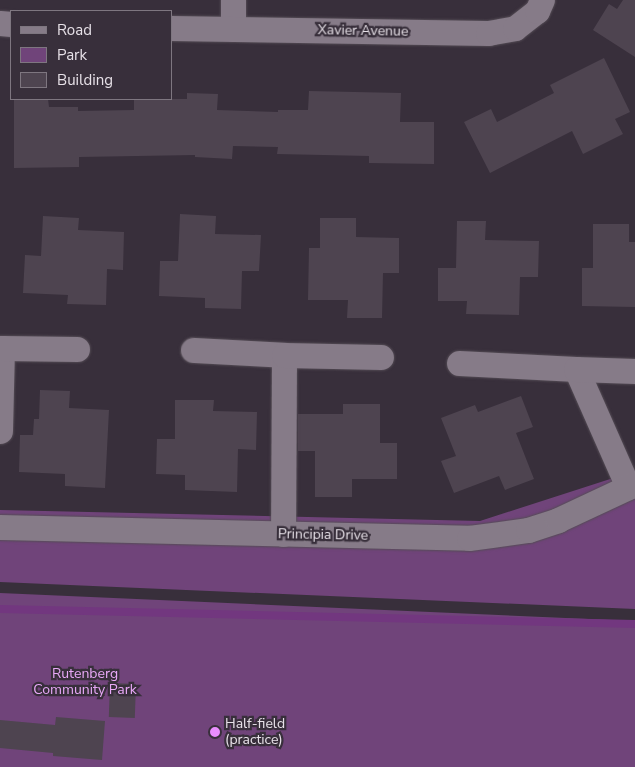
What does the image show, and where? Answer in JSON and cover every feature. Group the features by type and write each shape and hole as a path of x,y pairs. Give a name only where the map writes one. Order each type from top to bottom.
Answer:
{"street":[{"path":"233,0 233,29"},
{"name":"Xavier Avenue","path":"172,28 488,33 515,28 537,11 542,0"},
{"path":"0,431 1,348 77,349"},
{"path":"193,350 284,355 382,356"},
{"path":"282,534 284,355"},
{"path":"458,363 635,371"},
{"path":"576,369 632,485"},
{"name":"Principia Drive","path":"0,527 469,538 498,536 558,520 632,485"}],"green space":[{"path":"635,471 635,609 0,582 0,510 480,521"},
{"name":"Rutenberg Community Park","path":"0,593 635,621 635,767 0,767"}],"building":[{"path":"623,0 635,0 635,57 593,30 609,4 617,9"},
{"path":"604,58 630,112 615,119 623,134 583,154 572,131 490,173 464,122 491,109 497,122 554,93 550,85"},
{"path":"309,91 401,93 400,122 434,122 434,164 369,163 369,156 277,154 278,147 233,146 232,159 195,157 195,155 79,157 79,167 14,168 14,100 48,100 49,107 78,107 78,111 134,110 134,100 187,99 187,93 218,94 217,110 278,112 278,110 308,110"},
{"path":"180,214 216,216 215,234 261,235 259,271 242,271 241,309 205,308 205,298 159,296 160,261 178,261"},
{"path":"43,216 79,218 78,230 124,232 123,270 107,269 106,305 67,304 68,295 23,293 25,255 41,256"},
{"path":"320,218 356,218 356,237 399,238 399,273 383,273 382,318 347,318 348,300 308,300 309,248 320,248"},
{"path":"457,221 486,221 485,240 539,241 538,277 520,277 519,315 466,314 467,301 438,301 438,268 456,268"},
{"path":"593,224 629,224 629,242 635,242 635,307 582,306 582,268 593,268"},
{"path":"40,390 70,391 69,408 109,410 105,488 65,486 65,474 19,472 20,435 33,435 34,419 39,419"},
{"path":"521,396 533,427 516,433 534,479 505,490 499,476 454,493 441,461 456,456 441,418 475,405 478,412"},
{"path":"175,400 214,400 213,411 257,412 256,450 238,449 237,492 185,490 185,475 156,474 157,439 175,439"},
{"path":"343,404 380,404 380,443 397,443 397,479 352,479 352,497 315,497 315,451 298,451 298,414 343,414"},
{"path":"110,683 136,684 135,718 109,717"},
{"path":"56,717 105,721 102,760 53,756 53,753 0,748 0,720 55,725"}],"waterway":[{"path":"0,609 635,624"}],"place":[{"name":"Half-field (practice)","path":"215,732"}]}
